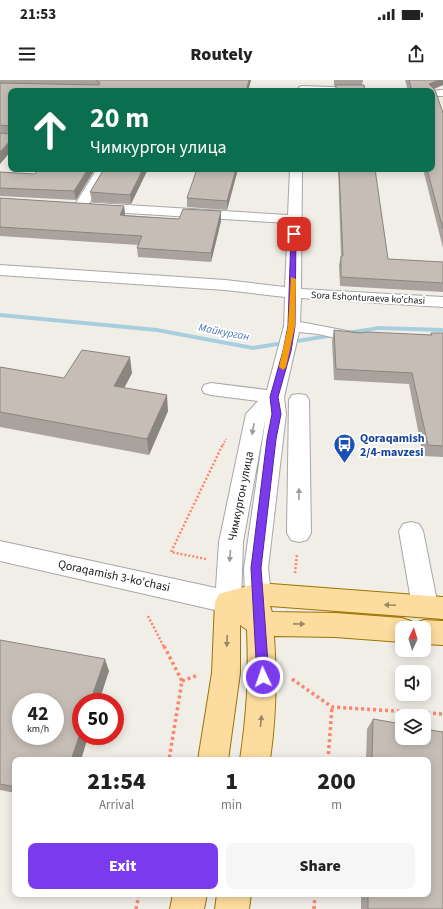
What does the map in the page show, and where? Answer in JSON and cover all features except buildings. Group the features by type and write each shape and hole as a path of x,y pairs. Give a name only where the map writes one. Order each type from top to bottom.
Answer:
{"main road":[{"name":"Qoraqamish 3-ko'chasi","path":"228,602 258,594 333,601 434,607"},
{"path":"255,757 261,719 263,684 258,594"},
{"name":"Qoraqamish 3-ko'chasi","path":"228,602 260,624"},
{"path":"213,757 226,673 228,602"},
{"path":"260,624 335,625 395,629"},
{"path":"431,632 443,633"},
{"path":"187,909 189,897"},
{"path":"232,909 234,897"}],"street":[{"path":"302,87 317,88"},
{"path":"81,206 101,172"},
{"name":"Чимкургон улица","path":"258,594 256,568 276,414 274,397 289,339 293,293 296,172"},
{"path":"66,206 294,219"},
{"name":"Sora Eshonturaeva ko'chasi","path":"0,270 225,285 293,293 443,302"},
{"path":"289,339 318,329 358,338"},
{"path":"211,389 274,397"},
{"name":"Чимкургон улица","path":"228,602 231,542 256,414 274,397"},
{"path":"299,400 299,533"},
{"path":"411,531 434,607"},
{"name":"Qoraqamish 3-ko'chasi","path":"0,551 228,602"}],"path":[{"path":"213,561 171,552 228,435"},
{"path":"287,572 295,573 299,533"},
{"path":"148,616 182,681 169,757"},
{"path":"182,681 200,675"},
{"path":"292,679 332,707 443,714"},
{"path":"328,757 332,707"},
{"path":"136,909 138,897"},
{"path":"314,909 315,897"}],"waterway":[{"name":"Майкурган","path":"0,315 157,330 253,348 379,328 443,330"}],"slow traffic":[{"path":"283,367 292,326 293,279"}],"place":[{"name":"Qoraqamish 2/4-mavzesi","path":"345,464"}],"route":[{"path":"263,677 256,568 276,414 274,397 287,351 292,326 294,234"}]}
